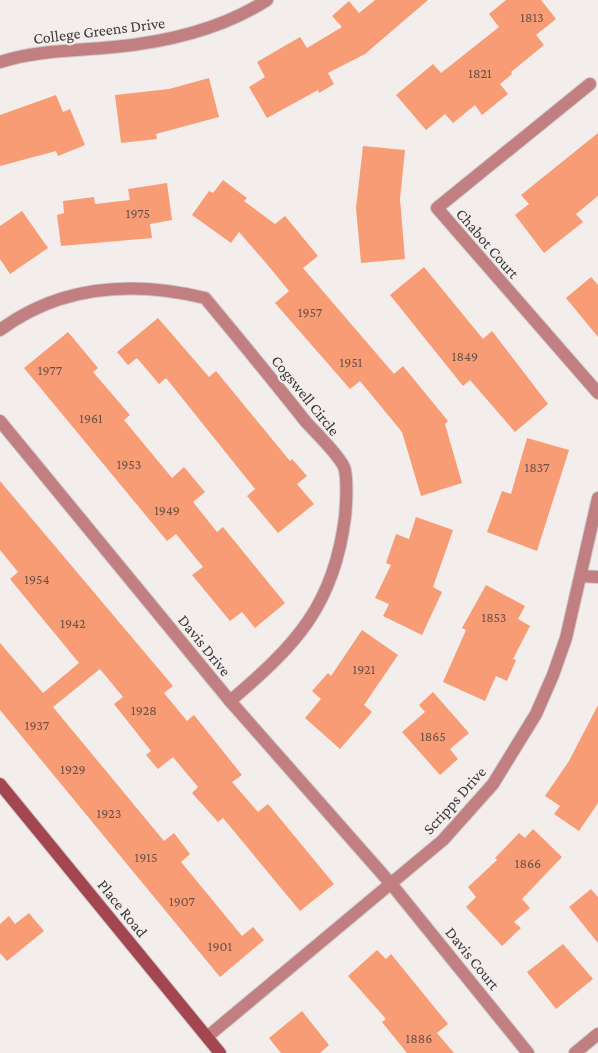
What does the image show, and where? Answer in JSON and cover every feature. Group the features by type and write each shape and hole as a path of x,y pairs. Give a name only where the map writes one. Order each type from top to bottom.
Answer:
{"street":[{"name":"College Greens Drive","path":"0,62 33,54 124,46 194,33 254,8 267,0"},
{"name":"Chabot Court","path":"590,84 437,208 598,393"},
{"name":"Cogswell Circle","path":"0,330 36,308 66,297 102,289 149,288 205,298 345,468 346,507 341,542 333,573 320,603 303,630 277,661 230,700"},
{"name":"Davis Drive","path":"0,420 230,700 392,885"},
{"name":"Scripps Drive","path":"207,1037 392,885 465,817 514,752 536,714 566,638 598,498"},
{"path":"581,576 598,578"},
{"name":"Place Road","path":"0,784 220,1053"},
{"name":"Davis Court","path":"392,885 528,1053"},
{"path":"575,1053 598,1034"}],"building":[{"path":"375,0 428,0 365,54 328,73 334,84 319,93 318,90 267,118 249,87 265,77 257,62 300,37 307,48 342,27 332,16 349,1 359,13"},
{"path":"506,0 541,0 556,19 536,35 544,45 500,84 508,94 482,115 475,105 453,123 445,114 426,130 396,95 433,64 441,73 499,27 489,14"},
{"path":"209,78 219,117 156,134 157,139 121,143 115,95 169,89"},
{"path":"56,95 63,112 70,109 85,145 58,156 56,151 0,166 0,115"},
{"path":"598,133 598,196 576,214 583,222 544,253 515,215 529,204 521,195"},
{"path":"363,146 405,150 400,199 405,259 361,263 356,208"},
{"path":"223,180 247,198 244,201 275,224 285,216 318,256 303,268 394,374 403,366 448,421 445,424 462,483 421,496 402,432 360,381 350,389 275,303 289,291 239,232 231,243 192,215 209,191 213,193"},
{"path":"167,183 172,220 150,224 152,238 61,246 57,215 64,213 63,201 94,197 95,204 130,200 128,189"},
{"path":"22,211 48,248 10,274 0,259 0,226"},
{"path":"424,267 483,339 492,331 548,404 515,432 470,380 463,386 390,295"},
{"path":"591,277 598,285 598,337 566,298"},
{"path":"158,318 209,377 216,371 290,461 292,459 307,476 297,484 314,504 278,533 247,496 255,489 166,378 159,384 137,358 128,365 117,352"},
{"path":"68,332 98,368 93,372 130,415 124,420 172,478 184,467 205,492 193,502 217,532 223,527 285,603 255,628 242,612 230,621 192,575 203,567 176,534 167,541 24,368"},
{"path":"527,438 569,450 537,551 487,532 502,491 511,494"},
{"path":"0,481 173,686 164,693 187,721 194,715 242,775 232,782 258,812 268,804 334,884 300,911 223,818 218,822 192,793 198,787 173,757 158,769 146,755 151,751 114,704 123,697 100,669 53,707 164,841 174,833 190,854 181,862 242,936 253,927 264,940 220,977 0,710 0,643 43,693 79,663 10,579 18,572 0,550"},
{"path":"416,517 453,530 433,587 442,592 422,635 383,616 389,604 375,598 391,565 386,563 396,534 409,539"},
{"path":"486,585 525,606 518,619 530,626 513,659 516,660 507,681 496,676 485,701 443,682 466,630 462,628"},
{"path":"362,630 398,655 364,705 372,712 340,749 305,718 321,699 312,691 328,673 331,676"},
{"path":"433,692 469,733 450,749 458,759 440,775 402,732 425,712 419,705"},
{"path":"598,705 598,803 579,831 554,814 560,806 545,796 569,761"},
{"path":"533,829 562,857 522,899 530,908 514,922 521,928 502,946 466,907 476,897 468,887 497,860 495,858 519,833 525,838"},
{"path":"591,889 598,897 598,943 569,907"},
{"path":"29,913 44,931 7,961 0,953 0,924 9,916 15,924"},
{"path":"563,944 593,979 556,1009 527,972"},
{"path":"377,950 386,959 391,954 448,1024 437,1033 454,1053 407,1053 382,1022 386,1019 348,976"},
{"path":"302,1011 329,1045 320,1053 281,1053 269,1038"}]}
